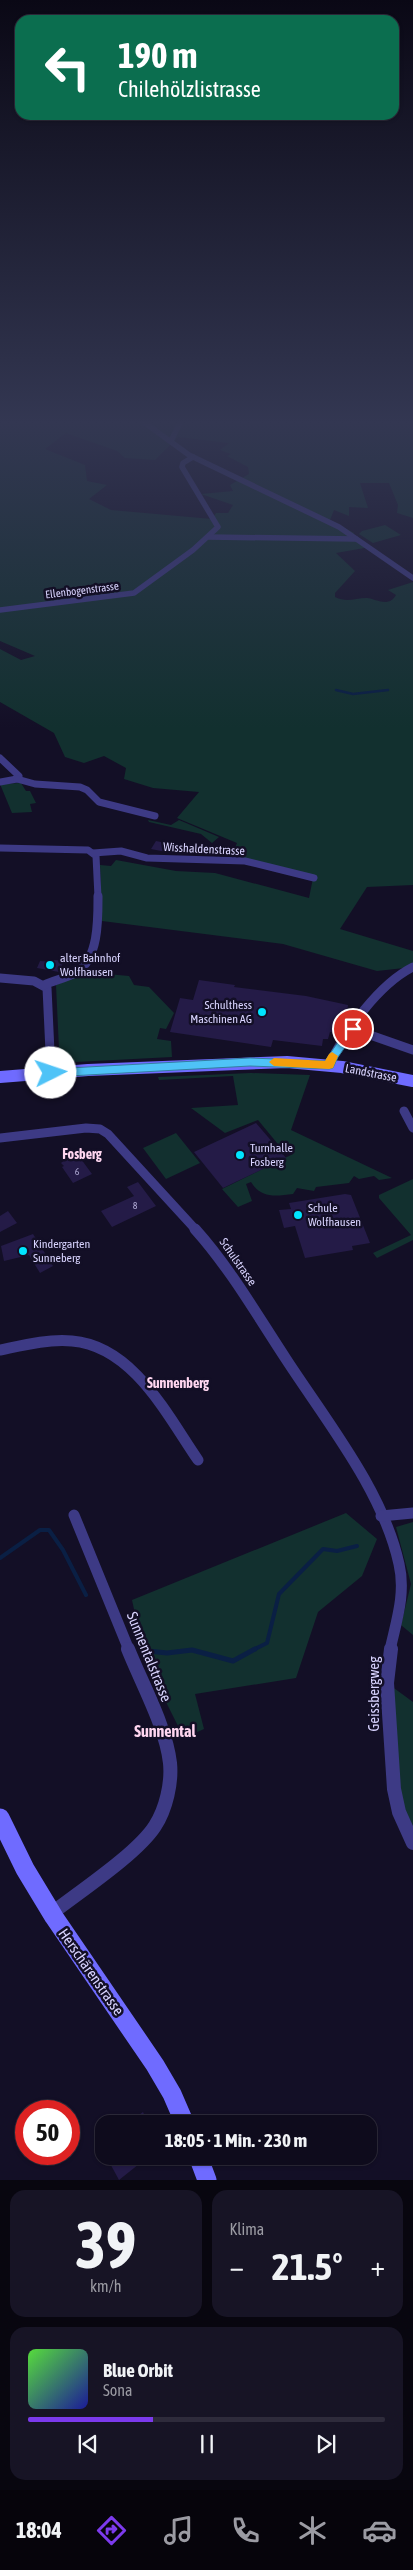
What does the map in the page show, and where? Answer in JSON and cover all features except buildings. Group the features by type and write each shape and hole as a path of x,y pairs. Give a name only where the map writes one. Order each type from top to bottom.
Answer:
{"main road":[{"name":"Landstrasse","path":"0,1077 250,1062 329,1065 413,1081"},
{"name":"Herschärenstrasse","path":"0,1818 20,1862 51,1914 159,2072 180,2115"},
{"path":"201,2165 207,2180"}],"street":[{"path":"209,538 217,530 217,525"},
{"path":"333,525 358,539 413,578"},
{"path":"209,538 358,539"},
{"name":"Ellenbogenstrasse","path":"0,610 134,593 150,584 209,538"},
{"path":"0,758 14,770 18,776 17,779"},
{"path":"0,782 17,779 35,784 80,787 87,790 99,802 155,816"},
{"name":"Wisshaldenstrasse","path":"0,848 77,848 93,853 121,851 147,858 245,862 314,878"},
{"path":"44,986 80,970 90,952 98,925 96,861 93,853"},
{"path":"329,1065 333,1056 388,983 400,973 413,967"},
{"path":"0,978 34,981 44,986 49,994 51,1073"},
{"path":"353,1029 413,1050"},
{"path":"404,1111 413,1128"},
{"name":"Schulstrasse","path":"0,1138 86,1128 100,1129 108,1134 185,1218 222,1262 360,1472 381,1516"},
{"path":"0,1350 37,1341 71,1340 93,1345 114,1354 133,1369 198,1460"},
{"path":"381,1516 413,1513"},
{"name":"Sunnentalstrasse","path":"51,1914 139,1845 156,1825 169,1790 170,1764 164,1738 74,1515"},
{"name":"Geissbergweg","path":"381,1516 399,1563 402,1581 401,1602 389,1657 388,1693 394,1789 399,1812 413,1844"}],"green space":[{"path":"0,525 339,525 354,533 353,535 370,547 336,553 355,571 335,593 335,597 347,600 367,598 386,602 393,599 396,595 388,590 413,582 413,885 367,887 340,929 413,951 413,967 377,971 283,944 102,921 100,865 111,866 116,860 176,871 215,873 309,898 313,878 232,855 237,843 177,818 199,792 153,788 124,779 126,768 104,756 84,763 65,757 54,733 0,702 0,649 21,660 35,656 0,641"},
{"path":"385,525 401,535 373,543 359,534 362,531"},
{"path":"21,783 26,791 30,791 36,803 30,804 32,812 12,813 0,784"},
{"path":"148,820 171,825 179,820 219,837 212,843 201,834 149,822"},
{"path":"85,972 129,976 134,985 149,987 174,1013 166,1029 160,1028 157,1039 171,1041 172,1057 76,1062 62,1056 59,1049 56,985"},
{"path":"251,1073 310,1075 291,1130 392,1178 379,1180 374,1176 359,1179 354,1176 349,1183 316,1187 314,1191 297,1188 293,1194 275,1196 264,1194 251,1182 246,1184 252,1201 238,1207 222,1189 293,1154 282,1149 258,1120 225,1133 191,1108 238,1105 233,1076 159,1080 158,1077"},
{"path":"176,1133 200,1163 166,1179 143,1148"},
{"path":"413,1179 413,1240 377,1258 373,1253 411,1235 379,1198 379,1195"},
{"path":"346,1513 377,1539 362,1576 318,1612 296,1678 195,1694 204,1729 184,1738 145,1660 132,1600"},
{"path":"413,1522 413,1635 401,1625 411,1584 396,1527"},
{"path":"387,1683 413,1702 413,1843 403,1823"}],"waterway":[{"path":"336,690 353,694 388,690"},
{"path":"0,1558 40,1530 49,1530 63,1550 86,1595"},
{"path":"255,1649 267,1643 279,1594 323,1549 337,1551 357,1546"},
{"path":"192,1650 233,1661 255,1649"},
{"path":"148,1651 167,1653 192,1650"}],"slow traffic":[{"path":"274,1062 329,1065 332,1056"}],"place":[{"name":"alter Bahnhof Wolfhausen","path":"50,965"},
{"name":"Schulthess Maschinen AG","path":"262,1012"},
{"name":"Turnhalle Fosberg","path":"240,1155"},
{"name":"Schule Wolfhausen","path":"298,1215"},
{"name":"Kindergarten Sunneberg","path":"23,1251"}],"district":[{"name":"Fosberg","path":"82,1154"},
{"name":"Sunnenberg","path":"178,1383"},
{"name":"Sunnental","path":"165,1731"}],"route":[{"path":"51,1073 88,1070 152,1069 250,1062 329,1065 333,1056 353,1029"}]}
